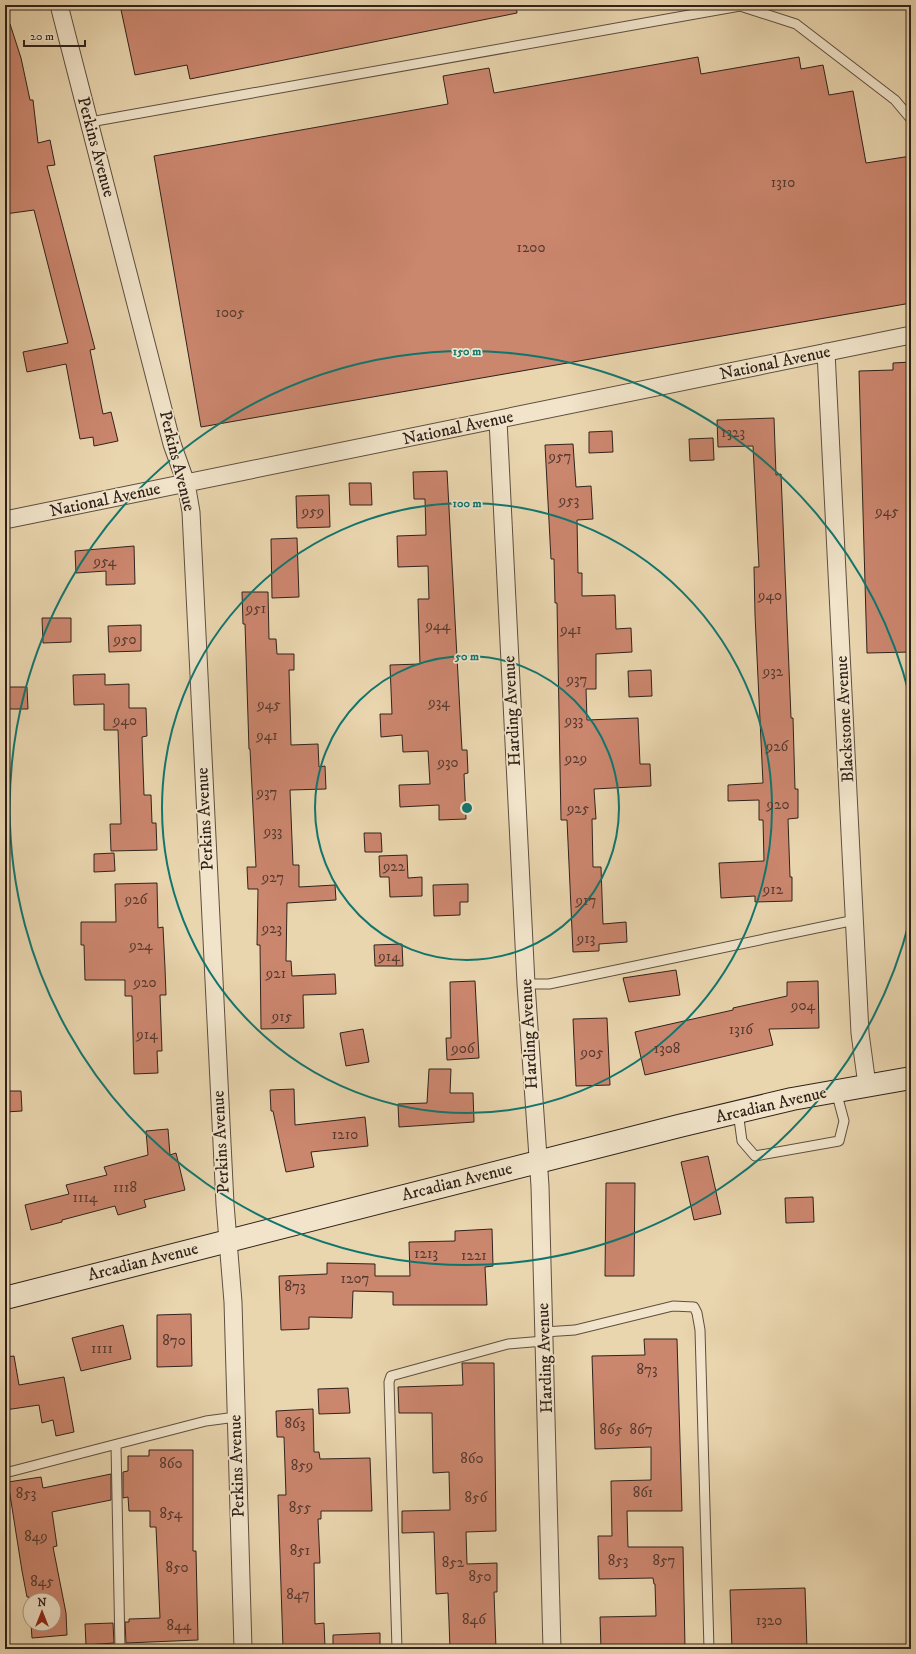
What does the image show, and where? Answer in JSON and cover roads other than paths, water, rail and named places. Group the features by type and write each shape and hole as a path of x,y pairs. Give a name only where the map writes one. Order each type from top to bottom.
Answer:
{"main road":[{"name":"Arcadian Avenue","path":"5,1298 538,1161 738,1112 836,1090 911,1078"}],"street":[{"name":"Perkins Avenue","path":"59,5 172,444 186,483 191,512 209,912 225,1204 233,1302 243,1649"},
{"name":"National Avenue","path":"5,520 911,335"},
{"name":"Blackstone Avenue","path":"826,352 860,1033 867,1085"},
{"name":"Harding Avenue","path":"498,420 526,984 538,1161 552,1649"}],"lane":[{"path":"90,122 740,6 796,24 895,100 911,119"},
{"path":"526,984 549,984 855,920"},
{"path":"738,1112 742,1141 755,1156 840,1141 844,1121 836,1090"},
{"path":"397,1649 389,1382 391,1376 508,1344 575,1330 673,1306 694,1307 697,1313 700,1330 708,1649"},
{"path":"5,1473 206,1421 236,1417"},
{"path":"116,1444 120,1649"}]}
